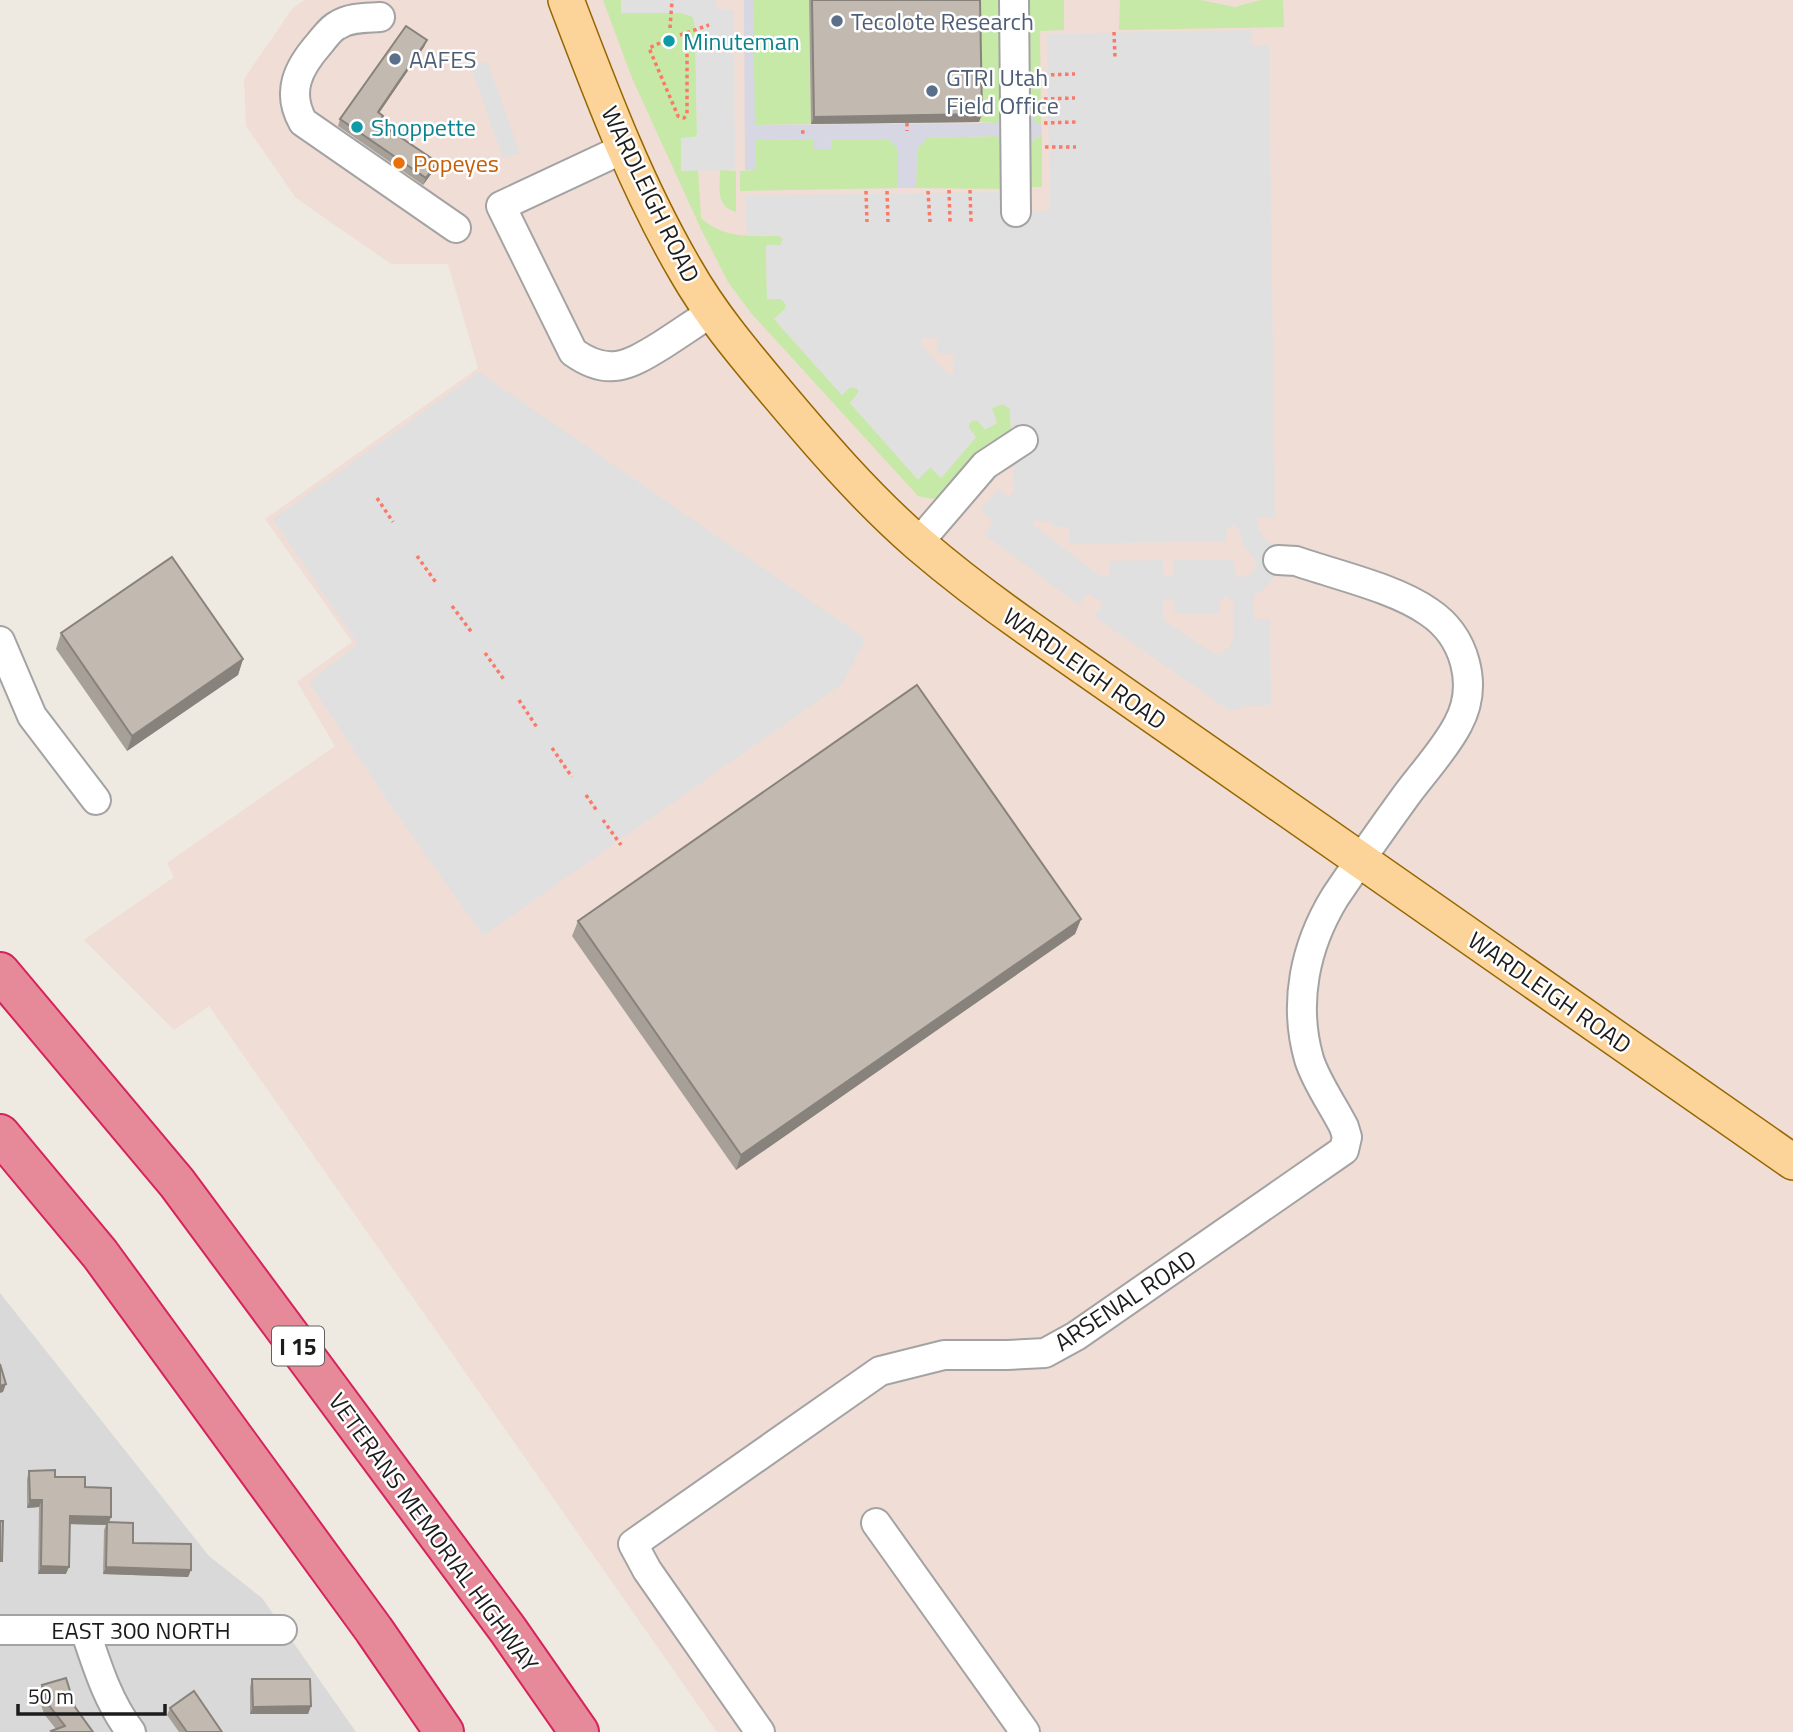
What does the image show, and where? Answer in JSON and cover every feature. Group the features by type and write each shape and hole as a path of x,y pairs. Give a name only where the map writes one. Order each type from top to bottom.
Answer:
{"highway":[{"name":"VETERANS MEMORIAL HIGHWAY","path":"0,972 177,1183 508,1630 579,1732"},
{"path":"1,1135 100,1254 374,1630 444,1732"}],"main road":[{"name":"WARDLEIGH ROAD","path":"566,0 625,148 671,245 712,312 802,423 918,543 948,569 1028,628 1793,1161"}],"street":[{"path":"1014,0 1016,212"},
{"path":"380,17 356,18 336,25 297,76 294,97 297,111 303,122 456,228"},
{"path":"625,148 501,206 573,352 586,361 603,366 617,367 633,363 712,312"},
{"path":"918,543 985,465 1023,440"},
{"path":"1278,560 1296,561 1407,599 1444,623 1461,648 1466,664 1469,681 1459,723 1361,859"},
{"path":"0,641 33,716 96,800"},
{"name":"ARSENAL ROAD","path":"760,1732 647,1570 633,1544 880,1371 944,1354 1045,1353 1076,1336 1344,1150 1347,1137 1344,1127 1310,1061 1300,1014 1307,961 1316,933 1330,905 1361,859"},
{"path":"876,1522 1025,1732"},
{"name":"EAST 300 NORTH","path":"0,1630 282,1630"},
{"path":"85,1630 102,1680 118,1715 131,1732"}],"path":[{"path":"670,28 672,0"},
{"path":"680,35 709,25"},
{"path":"660,43 649,48 678,116 684,118 688,114 687,32"},
{"path":"1115,32 1115,58"},
{"path":"1044,75 1075,74"},
{"path":"1044,99 1075,98"},
{"path":"1044,123 1076,122"},
{"path":"907,123 907,131"},
{"path":"392,141 403,125"},
{"path":"1045,147 1076,147"},
{"path":"949,190 950,222"},
{"path":"970,190 971,222"},
{"path":"866,191 867,222"},
{"path":"887,191 888,222"},
{"path":"928,191 930,222"},
{"path":"377,498 393,522"},
{"path":"417,556 437,584"},
{"path":"452,606 472,634"},
{"path":"485,653 505,681"},
{"path":"519,700 538,729"},
{"path":"552,748 572,777"},
{"path":"586,795 597,811"},
{"path":"603,820 621,845"}],"shaded area":[{"path":"304,0 1793,0 1793,1732 717,1732 209,1006 174,1030 84,940 174,877 167,863 335,746 297,682 352,642 265,519 478,368 448,264 391,264 296,198 246,126 244,79 292,9"},
{"path":"621,0 716,0 715,5 720,10 734,10 735,170 681,171 681,138 695,137 697,134 693,17 681,13 621,13"},
{"path":"744,0 753,0 755,125 997,123 1007,110 1025,110 1036,123 1041,123 1042,136 1036,137 1028,146 1026,200 1031,208 1005,208 1004,146 996,136 927,138 917,149 916,188 898,188 898,149 889,139 832,139 831,149 814,149 814,139 755,140 755,170 745,170"},
{"path":"1252,30 1252,46 1269,45 1275,518 1258,518 1258,529 1268,542 1276,545 1276,574 1266,587 1254,596 1254,619 1270,619 1271,705 1250,705 1230,711 1095,617 1103,603 1088,593 1079,605 984,534 994,522 981,510 998,489 1009,497 1014,491 1010,409 1003,404 992,408 997,423 985,430 978,421 972,420 969,428 976,437 941,478 930,467 918,480 850,403 858,389 850,387 842,395 774,319 786,305 781,299 767,299 766,245 780,245 783,239 780,236 747,236 745,196 999,192 999,212 1050,211 1047,34","holes":["922,338 937,338 937,353 953,354 952,374 947,373 921,344","1034,521 1053,521 1053,527 1066,527 1070,532 1070,544 1226,541 1227,528 1233,525 1238,528 1244,547 1255,559 1256,568 1248,576 1240,577 1235,574 1234,560 1174,560 1173,575 1166,577 1163,573 1163,560 1110,561 1109,575 1103,578 1034,526","1226,596 1233,602 1233,640 1229,648 1221,653 1213,653 1166,622 1163,617 1163,601 1167,598 1174,601 1175,613 1220,613 1220,600"]},
{"path":"487,61 520,153 503,158 471,67"},
{"path":"479,372 866,639 842,684 483,936 385,797 309,682 358,644 273,519"},
{"path":"0,1293 209,1556 262,1598 356,1732 0,1732"}],"green space":[{"path":"603,0 621,0 621,13 681,13 693,17 697,134 695,137 681,138 681,170 698,170 701,218 728,233 780,236 783,240 780,245 766,246 767,299 781,299 786,305 774,319 842,395 850,387 858,389 850,403 918,479 931,467 942,477 976,437 969,428 973,420 978,421 991,408 1003,404 1010,409 1011,432 991,442 946,492 933,499 918,496 751,313 728,282 632,78"},
{"path":"753,0 809,0 811,124 754,125"},
{"path":"977,0 1006,0 1007,111 997,123 979,122"},
{"path":"1024,0 1064,0 1064,30 1040,31 1041,123 1036,123 1025,110"},
{"path":"1120,0 1200,0 1235,7 1261,0 1283,0 1284,27 1119,30"},
{"path":"997,136 1004,146 1008,189 916,188 917,149 927,138"},
{"path":"1042,136 1042,187 1026,187 1028,146 1036,137"},
{"path":"814,139 831,149 832,139 889,139 898,149 898,188 740,191 740,171 755,170 755,140"},
{"path":"720,170 736,171 736,212 725,205 720,196"}],"building":[{"path":"812,0 980,0 982,114 814,117"},
{"path":"406,26 427,40 378,112 383,116 378,122 437,162 426,178 340,119"},
{"path":"172,557 243,659 132,736 61,633"},
{"path":"917,685 1081,919 741,1155 578,921"},
{"path":"0,1364 6,1384 0,1386"},
{"path":"55,1470 55,1477 85,1477 85,1487 111,1488 111,1517 70,1516 69,1567 41,1566 42,1500 30,1500 29,1471"},
{"path":"0,1521 3,1521 2,1561 0,1561"},
{"path":"107,1522 133,1523 133,1543 191,1544 191,1570 106,1567"},
{"path":"66,1678 75,1707 93,1732 51,1731 65,1726 48,1704 42,1685"},
{"path":"252,1679 310,1679 311,1706 253,1707"},
{"path":"194,1691 222,1732 187,1732 170,1708"}],"place":[{"name":"Tecolote Research","path":"837,21"},
{"name":"Minuteman","path":"669,41"},
{"name":"AAFES","path":"395,59"},
{"name":"GTRI Utah Field Office","path":"932,91"},
{"name":"Shoppette","path":"357,127"},
{"name":"Popeyes","path":"399,163"}]}
